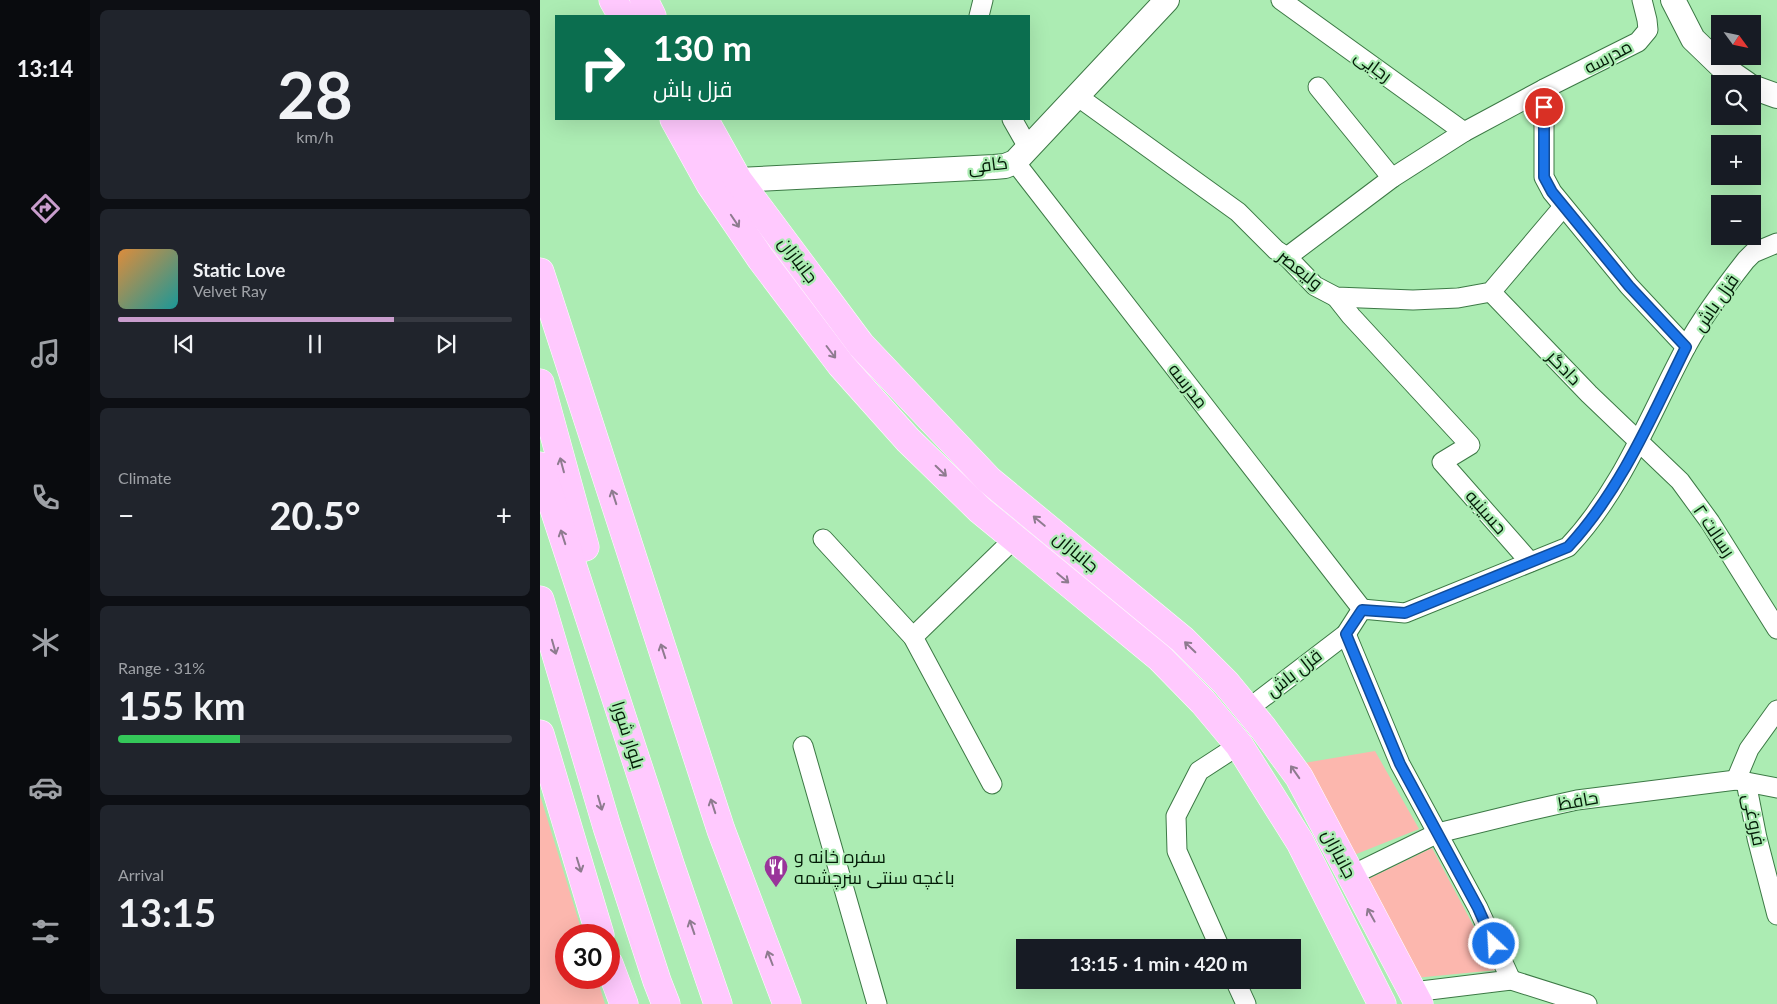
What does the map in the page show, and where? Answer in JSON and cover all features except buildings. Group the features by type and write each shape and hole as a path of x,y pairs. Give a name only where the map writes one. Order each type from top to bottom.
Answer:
{"main road":[{"path":"613,0 621,15"},
{"path":"644,0 652,15"},
{"name":"جانبازان","path":"675,120 710,184 761,259 841,365 908,440 980,510 1160,658 1203,702 1239,745 1300,842 1382,1004"},
{"name":"جانبازان","path":"705,120 738,180 861,345 989,480 1183,640 1226,683 1248,709 1299,777 1416,998"},
{"path":"710,184 738,180"},
{"path":"540,272 721,830 787,1004"},
{"path":"540,383 587,556 628,733"},
{"name":"بلوار شورا","path":"540,466 718,1004"},
{"path":"540,600 607,828 656,982 666,1004"},
{"path":"540,734 597,924"},
{"path":"1366,972 1366,963 1375,953 1388,953 1395,958"},
{"path":"708,973 728,1004"},
{"path":"618,989 624,1004"}],"street":[{"name":"کافی","path":"738,180 1006,166 1022,155 1168,0"},
{"name":"رجایی","path":"1281,0 1464,132"},
{"name":"مدرسه","path":"1287,257 1392,178 1464,132 1638,42 1648,30 1642,0"},
{"path":"1673,0 1693,39 1721,66 1734,75"},
{"path":"1318,87 1392,178"},
{"path":"1544,89 1544,177 1552,192 1629,286 1686,347"},
{"path":"1761,90 1777,96"},
{"name":"ولیعصر","path":"1077,96 1238,212 1316,286 1336,297 1413,300 1458,298 1491,292"},
{"name":"مدرسه","path":"1012,120 1022,155 1362,610"},
{"path":"1491,292 1563,206"},
{"name":"قزل باش","path":"1248,709 1346,634 1362,610 1405,613 1568,547 1587,526 1640,441 1686,347 1706,313 1746,260 1753,253 1777,242"},
{"name":"دادگر","path":"1491,292 1589,394 1640,441"},
{"name":"حسینیه","path":"1336,297 1351,316 1470,445 1442,462 1530,562"},
{"name":"رسالت ۲","path":"1640,441 1685,488 1710,522 1777,629"},
{"path":"913,637 1015,538"},
{"path":"823,539 913,637 992,784"},
{"path":"1346,634 1400,764 1478,908 1511,980"},
{"path":"1777,710 1749,749 1741,781 1777,788"},
{"path":"1216,939 1177,851 1176,816 1199,770 1239,745"},
{"path":"803,746 877,1004"},
{"name":"حافظ","path":"1350,876 1438,833 1528,811 1577,800 1741,781"},
{"name":"فروغی","path":"1741,781 1777,915"},
{"path":"1416,998 1511,980 1587,1004"},
{"path":"1239,989 1246,1004"}],"shaded area":[{"path":"1375,751 1419,829 1354,855 1304,763"},
{"path":"540,795 580,924 555,924 555,989 600,989 605,1004 540,1004"},
{"path":"1432,848 1497,970 1415,978 1362,882"}],"place":[{"name":"سفره خانه و باغچه سنتی سرچشمه","path":"776,888"}],"route":[{"path":"1494,944 1478,908 1400,764 1346,634 1362,610 1405,613 1568,547 1587,526 1623,470 1640,441 1686,347 1629,286 1552,192 1544,177 1544,107"}]}
